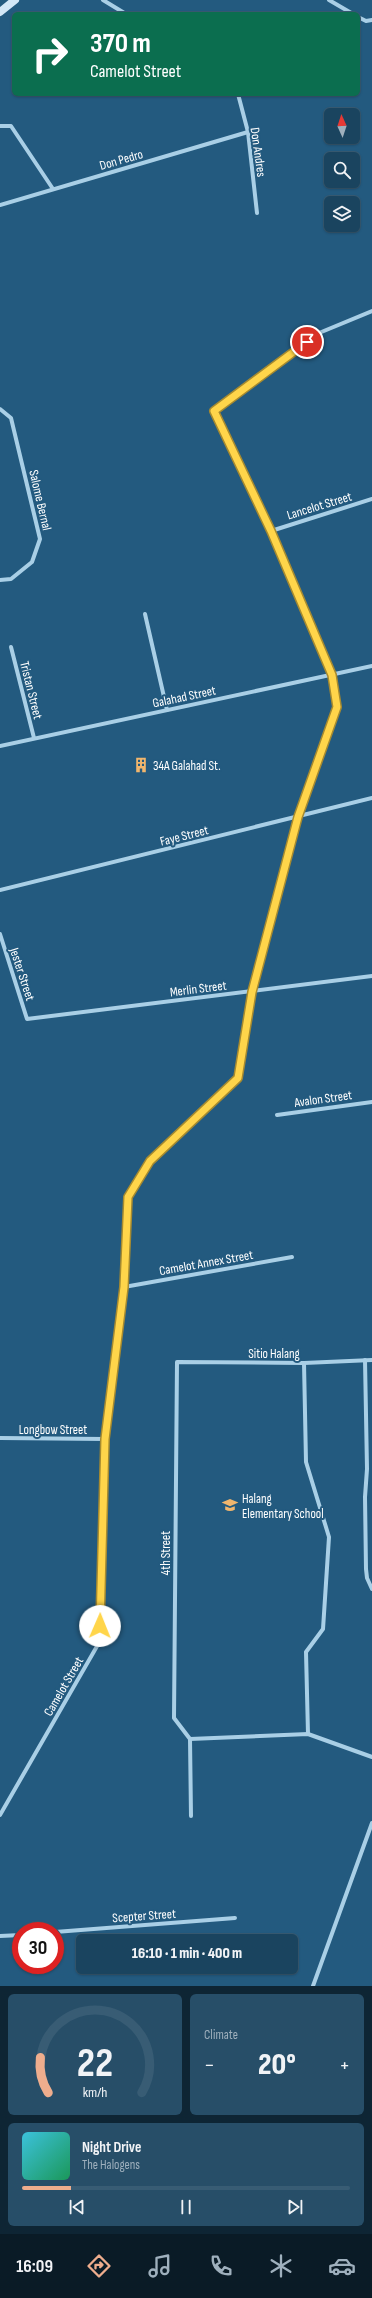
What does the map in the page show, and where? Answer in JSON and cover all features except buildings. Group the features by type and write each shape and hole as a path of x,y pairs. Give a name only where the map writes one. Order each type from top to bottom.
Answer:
{"street":[{"path":"0,12 16,0"},
{"path":"103,0 123,12"},
{"path":"328,0 349,12"},
{"path":"360,18 366,21 372,20"},
{"name":"Don Andres","path":"239,96 248,132 257,213"},
{"path":"0,126 11,126 54,189"},
{"name":"Don Pedro","path":"0,205 248,132"},
{"name":"Camelot Street","path":"0,1815 100,1641 105,1439 124,1287 128,1197 150,1161 238,1078 252,992 298,817 337,707 332,675 271,531 214,411 319,333 372,311"},
{"name":"Salome Bernal","path":"0,409 11,418 40,539 32,562 11,579 0,580"},
{"name":"Lancelot Street","path":"271,531 372,499"},
{"path":"145,614 167,710"},
{"name":"Tristan Street","path":"11,647 34,738"},
{"name":"Galahad Street","path":"0,746 372,666"},
{"name":"Faye Street","path":"0,890 372,798"},
{"name":"Jester Street","path":"0,934 27,1019"},
{"name":"Merlin Street","path":"27,1019 372,976"},
{"name":"Avalon Street","path":"277,1115 372,1102"},
{"name":"Camelot Annex Street","path":"124,1287 292,1257"},
{"path":"365,1360 367,1458 364,1497 366,1578 372,1589"},
{"name":"Sitio Halang","path":"177,1362 304,1363 372,1360"},
{"name":"4th Street","path":"177,1362 174,1718 190,1739"},
{"path":"304,1363 306,1462 329,1537 322,1630 306,1652 308,1734"},
{"name":"Longbow Street","path":"0,1438 105,1439"},
{"path":"191,1816 190,1739 308,1734 372,1757"},
{"path":"313,1986 372,1823"},
{"name":"Scepter Street","path":"64,1931 235,1918"},
{"path":"0,1936 12,1935"}],"place":[{"name":"34A Galahad St.","path":"141,765"},
{"name":"Halang Elementary School","path":"230,1505"}],"route":[{"path":"100,1626 105,1439 124,1287 128,1197 150,1161 238,1078 252,992 298,817 337,707 332,675 271,531 214,411 307,342"}]}
